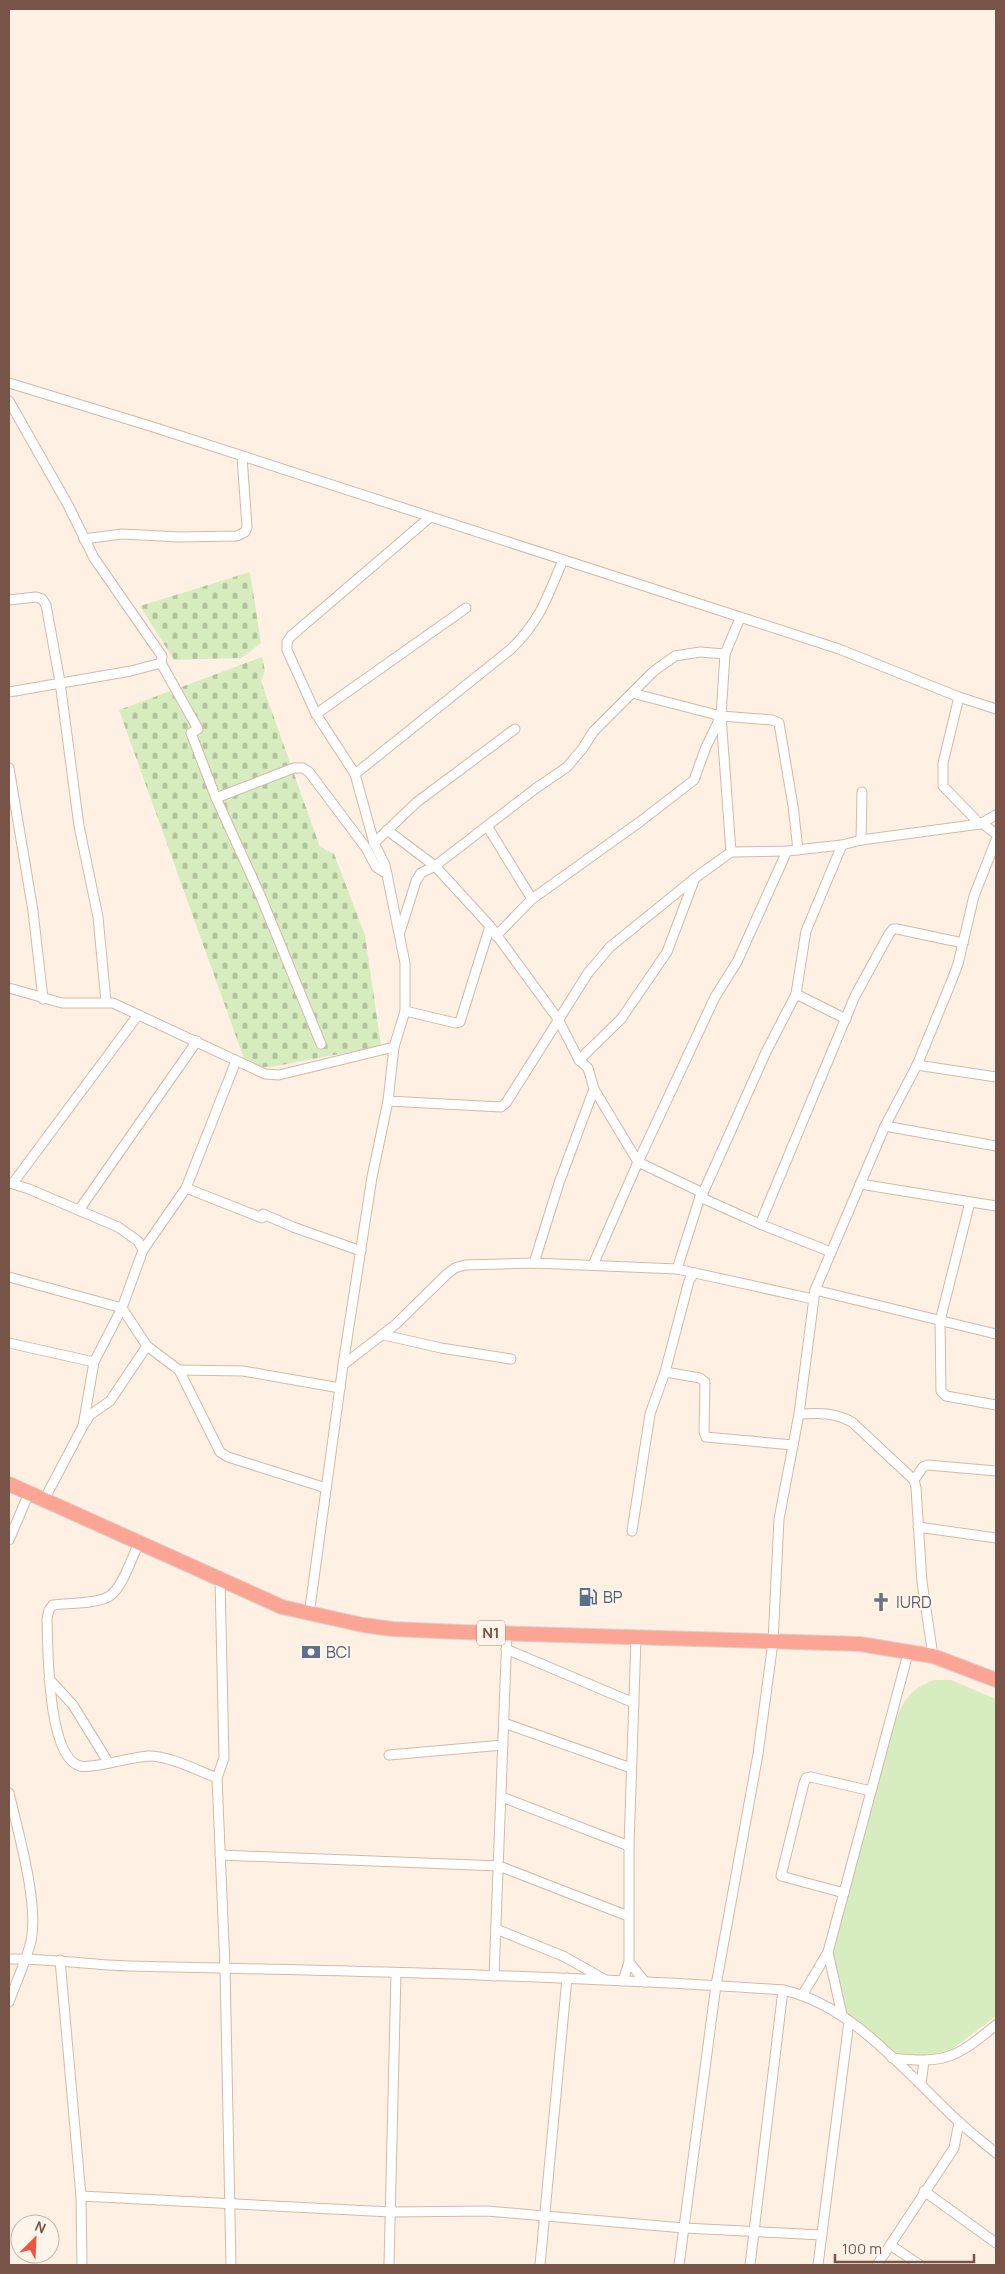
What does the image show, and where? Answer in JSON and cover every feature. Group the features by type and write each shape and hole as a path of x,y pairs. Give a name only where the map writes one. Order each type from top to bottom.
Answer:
{"highway":[{"name":"N1","path":"9,1484 220,1580 282,1607 309,1615 392,1629 860,1644 909,1650 933,1656 996,1680"}],"street":[{"path":"9,383 839,650 959,697 996,709"},
{"path":"9,401 68,506 94,558 162,656 161,662 198,729 191,733 216,798 261,897 321,1044"},
{"path":"84,539 122,534 180,537 237,536 244,532 247,527 242,457"},
{"path":"309,1615 343,1365 372,1177 388,1101 394,1047 405,1011 406,962 387,874 374,843 355,774 316,714 287,650 287,642 291,636 429,518"},
{"path":"355,774 512,649 526,635 541,611 563,560"},
{"path":"9,600 36,597 42,599 46,605 60,682 79,826 98,917 106,1002"},
{"path":"316,714 466,608"},
{"path":"730,852 721,716 725,654 740,618"},
{"path":"400,934 420,873 435,866 567,767 583,748 593,732 654,671 675,656 700,652 725,654"},
{"path":"9,692 131,671 161,662"},
{"path":"632,693 721,716 772,720 779,723 798,850"},
{"path":"959,697 942,763 944,786 981,823 996,834"},
{"path":"496,936 532,899 641,821 694,780 706,747 721,716"},
{"path":"374,843 417,802 515,729"},
{"path":"9,768 33,911 43,999"},
{"path":"216,798 294,768 303,768 309,772 366,848 376,867 387,874"},
{"path":"861,840 862,792"},
{"path":"388,1101 501,1107 512,1096 588,973 610,947 730,852 787,852 842,845 861,840 981,823 996,815"},
{"path":"487,826 532,899"},
{"path":"387,830 435,866 490,926 558,1019 580,1060 590,1074 594,1090 638,1162 760,1224 831,1252"},
{"path":"9,833 19,832"},
{"path":"679,2265 716,1986 758,1754 773,1642 778,1535 799,1414 814,1295 885,1126 916,1065 950,985 963,943 974,896 996,840"},
{"path":"677,1269 701,1194 762,1061 796,994 806,931 842,845"},
{"path":"593,1265 638,1162 715,997 737,962 787,852"},
{"path":"580,1060 621,1019 667,952 695,878"},
{"path":"405,1011 456,1023 460,1022 490,926"},
{"path":"760,1224 861,984 893,929 963,943"},
{"path":"9,988 62,1003 106,1002 122,1006 265,1074 279,1075 394,1047"},
{"path":"796,994 846,1019"},
{"path":"138,1014 11,1183 79,1210 130,1234 138,1241 143,1250"},
{"path":"79,1210 197,1042"},
{"path":"83,1426 94,1362 122,1308 143,1250 186,1188 236,1061"},
{"path":"916,1065 996,1077"},
{"path":"534,1263 559,1183 594,1090"},
{"path":"885,1126 996,1146"},
{"path":"860,1184 996,1206"},
{"path":"186,1188 262,1218 262,1214 361,1251"},
{"path":"970,1202 940,1320 941,1391 946,1396 953,1398 996,1405"},
{"path":"343,1365 384,1335 455,1268 465,1266 534,1263 677,1269 940,1320 996,1334"},
{"path":"632,1531 650,1414 665,1372 688,1287 694,1272"},
{"path":"9,1277 122,1308 147,1346 179,1370 220,1452 326,1488"},
{"path":"384,1335 441,1348 511,1359"},
{"path":"9,1343 94,1362"},
{"path":"44,1500 90,1415 110,1401 147,1346"},
{"path":"179,1370 243,1371 340,1388"},
{"path":"665,1372 700,1378 706,1382 704,1432 706,1436 793,1445"},
{"path":"799,1414 828,1413 840,1415 852,1422 914,1480 922,1582 933,1656"},
{"path":"914,1480 923,1467 928,1465 996,1471"},
{"path":"9,1540 29,1494"},
{"path":"918,1528 996,1538"},
{"path":"139,1543 118,1589 110,1597 54,1605 49,1610 47,1619 49,1678 56,1725 63,1751 72,1762 82,1766 148,1756 161,1758 217,1778"},
{"path":"220,1580 224,1758 217,1778 225,1967 230,2265"},
{"path":"494,1976 507,1633"},
{"path":"623,1981 630,1962 628,1846 636,1638"},
{"path":"506,1649 634,1703"},
{"path":"803,1994 828,1952 909,1650"},
{"path":"49,1678 73,1706 108,1762"},
{"path":"504,1723 631,1768"},
{"path":"389,1755 503,1745"},
{"path":"844,1893 781,1876 804,1783 806,1778 811,1777 871,1791"},
{"path":"9,1793 30,1900 31,1940 9,2002"},
{"path":"502,1797 628,1846"},
{"path":"220,1855 499,1866 628,1916"},
{"path":"496,1929 570,1960 605,1980"},
{"path":"818,2265 846,2018 828,1952"},
{"path":"9,1959 60,1960 127,1966 225,1967 567,1978 783,1990 803,1994 846,2018 921,2084 958,2122 996,2153"},
{"path":"60,1960 81,2196 82,2265"},
{"path":"630,1962 645,1982"},
{"path":"389,2265 396,1973"},
{"path":"540,2265 567,1978"},
{"path":"750,2265 783,1990"},
{"path":"892,2058 924,2061 958,2054 969,2048 996,2025"},
{"path":"921,2084 924,2061"},
{"path":"877,2265 954,2148 958,2122"},
{"path":"924,2191 996,2244"},
{"path":"81,2196 391,2212 487,2211 544,2218 822,2235"},
{"path":"890,2245 920,2265"}],"green space":[{"path":"250,572 261,643 242,658 174,660 140,606"},
{"path":"262,657 265,671 261,681 320,847 334,854 365,935 381,1046 271,1067 255,1067 245,1062 119,710"},
{"path":"934,1680 951,1680 996,1699 996,2016 947,2053 911,2057 892,2053 846,2013 831,1952 893,1724 908,1697 919,1687"}],"place":[{"name":"BP","path":"588,1597"},
{"name":"IURD","path":"881,1602"},
{"name":"BCI","path":"311,1652"}]}
